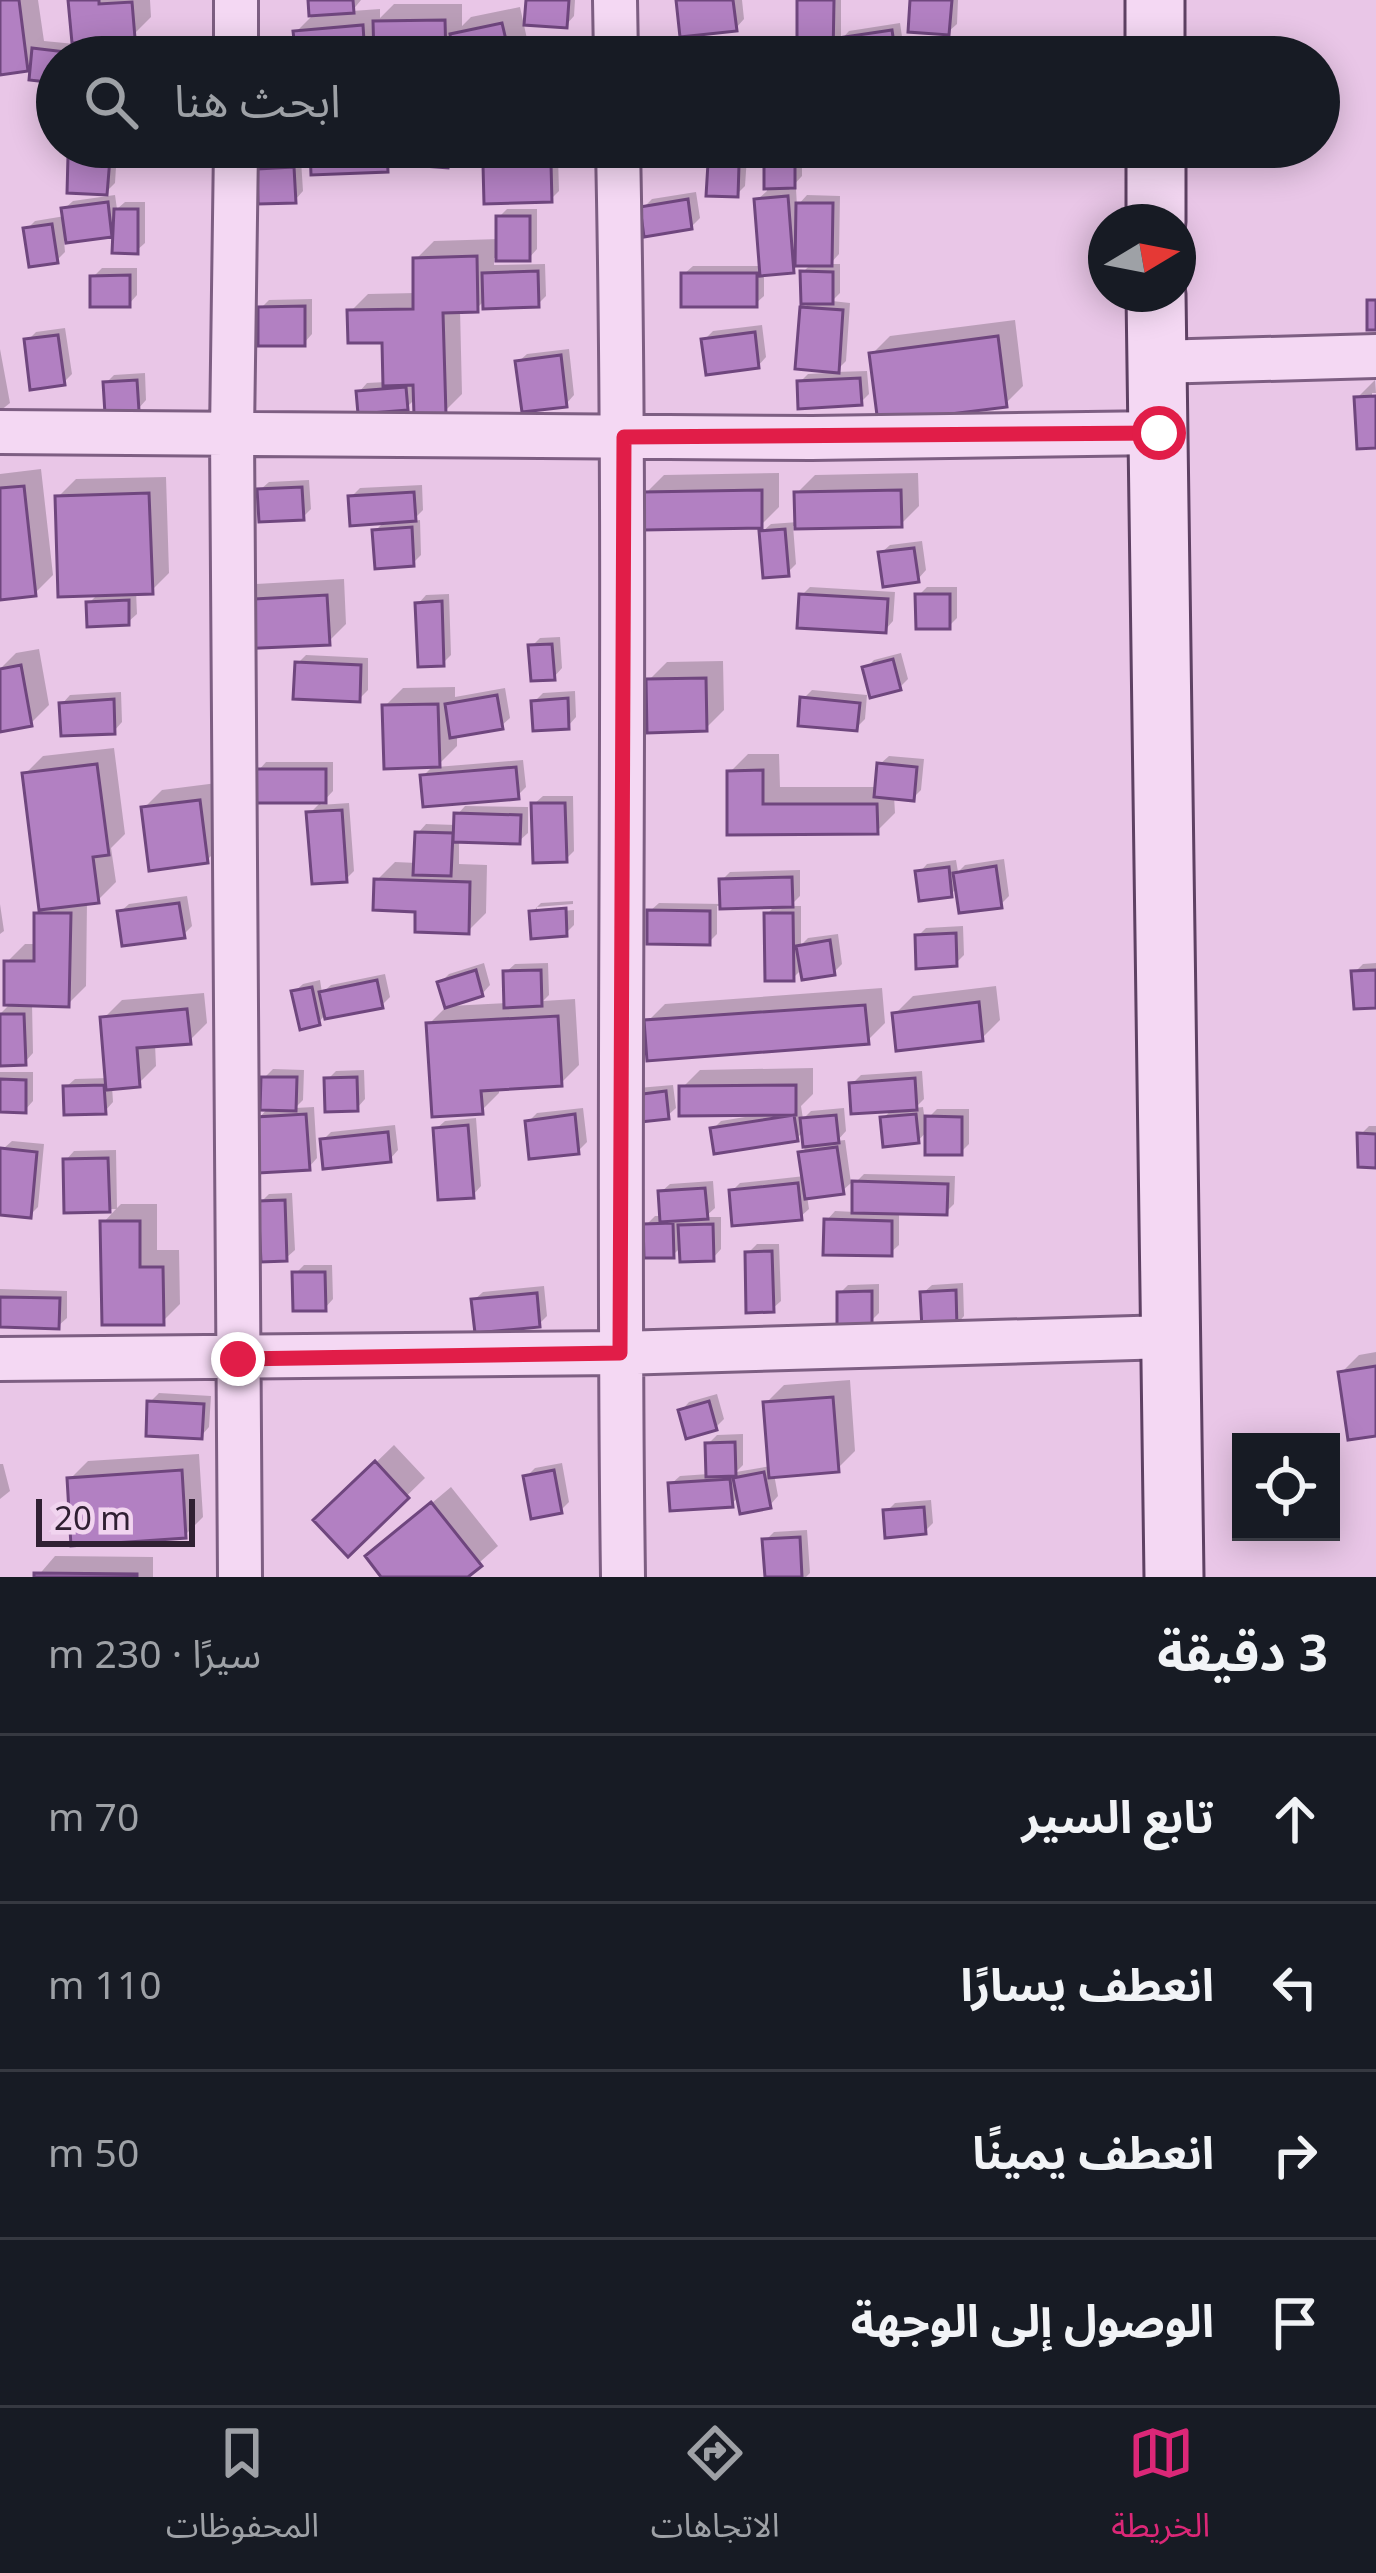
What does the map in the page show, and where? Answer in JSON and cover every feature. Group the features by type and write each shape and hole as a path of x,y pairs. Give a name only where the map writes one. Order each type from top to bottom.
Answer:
{"main road":[{"path":"1155,0 1155,36"},
{"path":"1156,168 1156,204"},
{"path":"1156,312 1174,1577"}],"street":[{"path":"236,0 236,36"},
{"path":"615,0 616,36"},
{"path":"236,168 232,434 240,1577"},
{"path":"618,168 624,437 623,1577"},
{"path":"1156,362 1376,356"},
{"path":"0,432 624,437 1159,433"},
{"path":"0,1359 620,1353 1168,1337"}],"building":[{"path":"0,0 19,0 28,71 0,75"},
{"path":"68,0 132,2 135,36 71,36"},
{"path":"308,0 353,0 354,13 309,16"},
{"path":"526,0 569,0 567,28 524,25"},
{"path":"676,0 733,0 737,31 680,36"},
{"path":"797,0 834,0 833,36 797,36"},
{"path":"910,0 952,0 949,35 908,32"},
{"path":"445,20 445,36 373,36 373,21"},
{"path":"502,23 505,36 450,36"},
{"path":"363,25 364,36 294,36 293,31"},
{"path":"892,30 893,36 852,36"},
{"path":"32,48 36,48 36,81 29,80"},
{"path":"68,168 109,168 107,195 67,193"},
{"path":"294,168 296,203 258,204 257,169"},
{"path":"311,168 388,168 388,172 311,175"},
{"path":"483,168 551,168 552,202 484,204"},
{"path":"708,168 739,168 738,197 706,196"},
{"path":"764,168 795,168 795,188 764,189"},
{"path":"788,196 794,273 760,276 754,199"},
{"path":"688,199 692,229 644,237 640,207"},
{"path":"108,202 112,237 66,243 61,208"},
{"path":"796,203 833,203 832,266 795,266"},
{"path":"114,209 138,209 138,254 112,253"},
{"path":"496,216 530,216 530,261 496,261"},
{"path":"52,224 58,263 29,267 23,228"},
{"path":"477,256 478,312 443,313 446,415 414,415 413,385 383,386 382,343 348,343 347,310 413,309 413,258"},
{"path":"538,271 539,307 483,309 482,273"},
{"path":"800,271 833,272 833,304 801,304"},
{"path":"681,273 757,273 757,307 681,307"},
{"path":"130,275 130,307 90,307 90,276"},
{"path":"1367,300 1376,300 1376,330 1367,330"},
{"path":"305,306 305,346 258,346 258,307"},
{"path":"800,307 843,310 839,373 795,369"},
{"path":"755,332 759,368 706,375 701,339"},
{"path":"58,335 65,385 30,390 24,339"},
{"path":"998,336 1007,407 878,423 869,353"},
{"path":"561,355 567,407 522,412 515,361"},
{"path":"860,378 862,405 798,409 797,381"},
{"path":"137,380 139,411 105,414 103,382"},
{"path":"406,387 408,410 358,414 356,391"},
{"path":"1376,396 1376,448 1357,449 1354,397"},
{"path":"24,486 36,596 0,600 0,488"},
{"path":"302,487 304,520 259,522 257,489"},
{"path":"762,490 762,528 644,530 643,492"},
{"path":"901,490 902,527 795,529 794,492"},
{"path":"414,492 416,521 350,526 348,496"},
{"path":"149,493 153,594 58,597 55,496"},
{"path":"412,527 414,566 375,569 372,530"},
{"path":"785,529 789,576 763,578 759,531"},
{"path":"914,548 919,582 883,587 878,552"},
{"path":"799,594 888,599 886,633 797,628"},
{"path":"915,594 950,594 950,629 916,629"},
{"path":"327,595 330,645 238,649 235,600"},
{"path":"129,600 129,625 87,627 86,602"},
{"path":"442,601 444,666 418,667 415,603"},
{"path":"552,644 555,680 531,681 528,645"},
{"path":"893,659 901,690 870,698 862,667"},
{"path":"295,662 361,665 360,702 293,699"},
{"path":"21,665 32,726 0,732 0,669"},
{"path":"706,678 707,731 647,733 646,679"},
{"path":"497,695 503,729 450,738 445,704"},
{"path":"800,697 860,703 857,731 798,726"},
{"path":"568,698 569,729 533,731 531,701"},
{"path":"114,699 115,734 61,736 59,703"},
{"path":"438,704 440,767 384,769 382,705"},
{"path":"877,763 917,767 914,801 874,797"},
{"path":"97,764 109,855 93,857 99,903 39,910 22,773"},
{"path":"516,767 519,799 423,807 420,775"},
{"path":"255,769 326,769 326,803 254,803"},
{"path":"763,770 763,804 877,804 878,834 727,835 727,771"},
{"path":"200,800 208,863 149,871 141,807"},
{"path":"531,803 565,803 567,862 533,863"},
{"path":"342,810 347,882 312,884 306,812"},
{"path":"454,813 521,815 520,844 453,842"},
{"path":"415,832 453,833 451,876 413,875"},
{"path":"996,866 1002,908 959,913 953,873"},
{"path":"949,867 952,897 919,901 915,871"},
{"path":"792,877 793,907 720,909 719,879"},
{"path":"374,879 470,882 469,934 415,932 415,912 373,910"},
{"path":"179,903 185,938 122,946 117,911"},
{"path":"566,908 567,936 531,939 529,911"},
{"path":"647,910 710,911 710,945 647,944"},
{"path":"34,913 71,913 69,1007 4,1005 4,961 34,961"},
{"path":"764,913 793,913 794,981 765,981"},
{"path":"956,933 957,966 916,969 915,935"},
{"path":"830,940 835,975 802,980 796,946"},
{"path":"476,970 483,996 445,1008 437,982"},
{"path":"541,970 542,1006 504,1008 503,971"},
{"path":"1376,970 1376,1008 1354,1009 1351,971"},
{"path":"377,980 383,1008 325,1019 319,992"},
{"path":"312,987 320,1025 300,1030 291,991"},
{"path":"979,1002 983,1041 896,1051 892,1013"},
{"path":"865,1005 869,1044 647,1061 644,1020"},
{"path":"187,1009 191,1044 137,1048 140,1087 106,1090 100,1017"},
{"path":"0,1014 24,1014 26,1065 0,1066"},
{"path":"558,1016 562,1086 481,1091 483,1114 432,1117 426,1023"},
{"path":"261,1077 297,1077 296,1111 260,1110"},
{"path":"357,1077 358,1111 325,1112 324,1078"},
{"path":"915,1078 917,1110 851,1114 849,1083"},
{"path":"0,1079 26,1080 26,1113 0,1112"},
{"path":"104,1085 106,1114 64,1115 63,1086"},
{"path":"796,1085 796,1115 679,1116 679,1086"},
{"path":"666,1091 669,1119 630,1123 627,1096"},
{"path":"306,1114 310,1170 259,1173 256,1117"},
{"path":"575,1114 579,1154 529,1159 525,1121"},
{"path":"916,1114 919,1143 883,1147 880,1117"},
{"path":"794,1115 798,1141 714,1154 710,1128"},
{"path":"836,1115 839,1143 803,1147 800,1118"},
{"path":"925,1116 962,1117 962,1155 925,1155"},
{"path":"468,1125 474,1198 438,1200 433,1128"},
{"path":"388,1132 391,1162 323,1169 320,1139"},
{"path":"1357,1133 1376,1134 1376,1168 1358,1167"},
{"path":"837,1147 844,1194 805,1199 798,1152"},
{"path":"0,1148 37,1152 31,1218 0,1215"},
{"path":"108,1158 110,1212 64,1213 63,1159"},
{"path":"852,1181 948,1184 947,1215 852,1213"},
{"path":"798,1183 802,1220 732,1226 729,1190"},
{"path":"705,1188 708,1219 660,1222 658,1191"},
{"path":"285,1200 287,1261 261,1262 258,1201"},
{"path":"824,1219 892,1221 892,1256 823,1255"},
{"path":"100,1221 140,1221 140,1267 163,1267 164,1325 102,1325"},
{"path":"673,1223 674,1258 644,1258 643,1224"},
{"path":"713,1224 714,1261 680,1262 678,1225"},
{"path":"772,1251 774,1312 746,1313 745,1252"},
{"path":"292,1272 325,1272 326,1311 293,1311"},
{"path":"956,1290 957,1328 922,1328 920,1292"},
{"path":"872,1291 872,1324 837,1325 837,1292"},
{"path":"537,1293 540,1327 475,1333 471,1299"},
{"path":"0,1297 60,1298 59,1329 0,1327"},
{"path":"1376,1366 1376,1436 1348,1440 1338,1372"},
{"path":"833,1397 839,1472 769,1478 763,1402"},
{"path":"147,1401 204,1404 202,1439 146,1436"},
{"path":"709,1401 717,1430 686,1439 678,1410"},
{"path":"735,1442 736,1476 706,1477 705,1443"},
{"path":"375,1461 409,1498 348,1557 313,1520"},
{"path":"182,1470 186,1538 71,1546 67,1478"},
{"path":"554,1470 562,1513 531,1519 523,1476"},
{"path":"764,1472 771,1508 740,1514 733,1478"},
{"path":"730,1479 733,1507 670,1511 668,1483"},
{"path":"431,1502 482,1566 468,1577 381,1577 365,1556"},
{"path":"924,1507 926,1534 885,1538 883,1510"},
{"path":"800,1537 802,1577 765,1577 762,1539"},
{"path":"34,1573 137,1574 137,1577 34,1577"}],"route":[{"path":"238,1359 620,1353 624,437 1159,433"}]}
